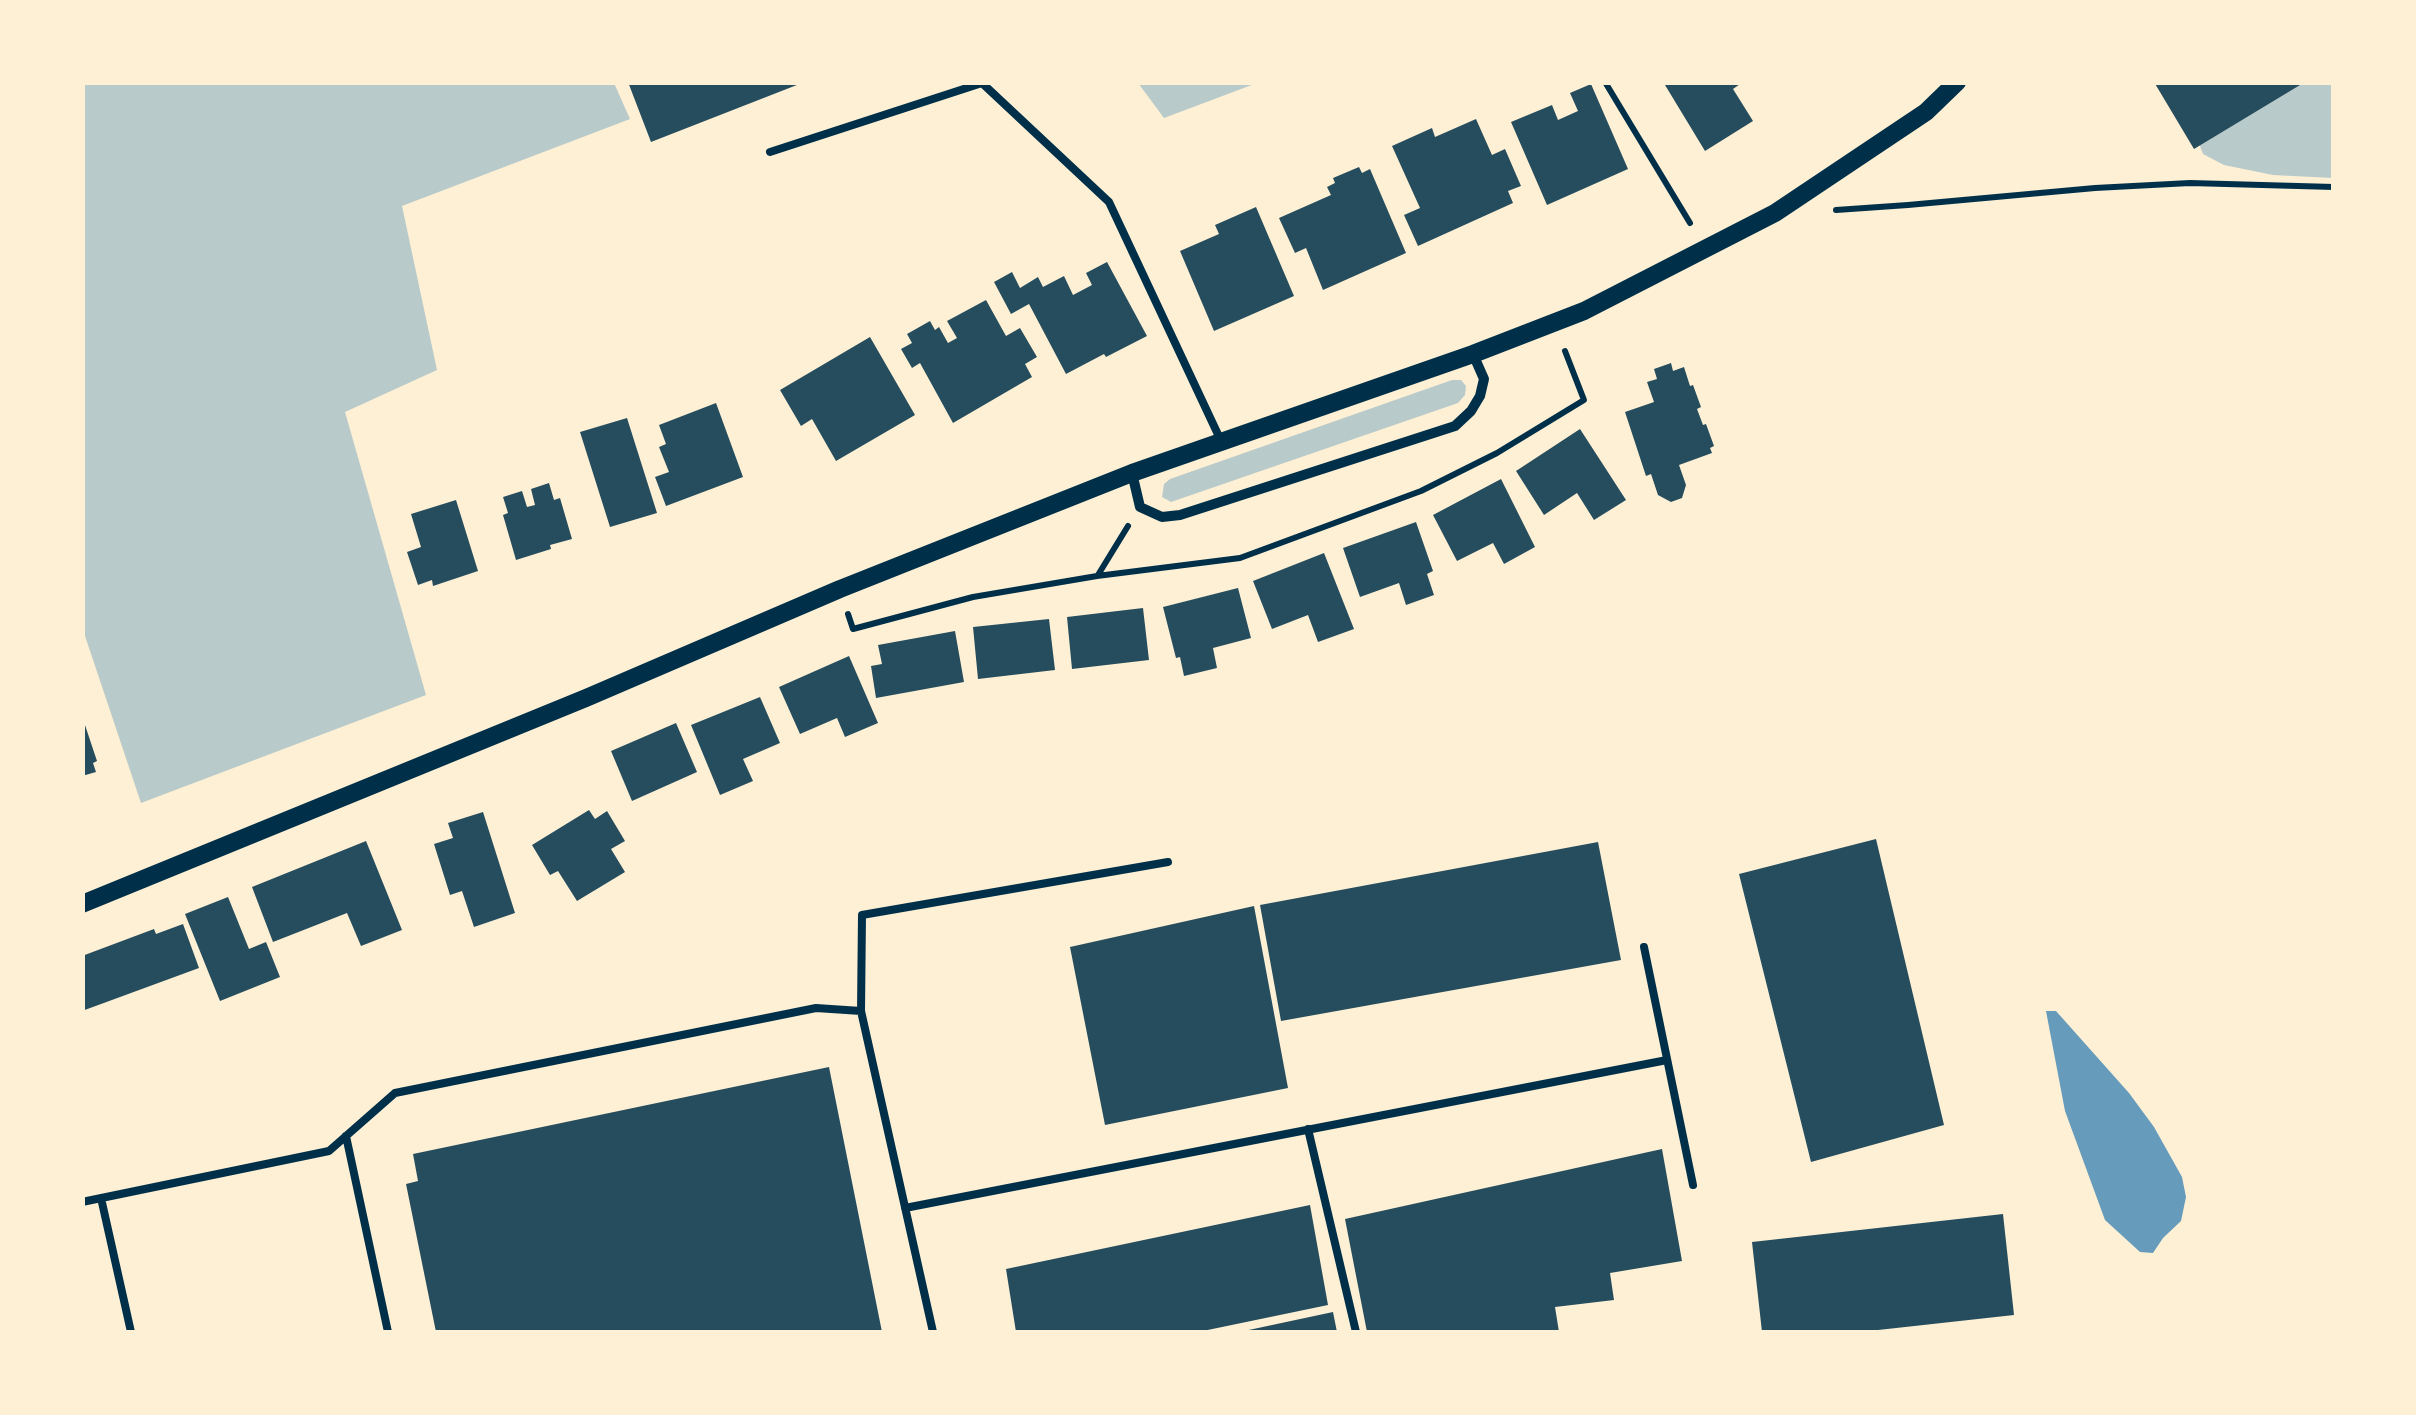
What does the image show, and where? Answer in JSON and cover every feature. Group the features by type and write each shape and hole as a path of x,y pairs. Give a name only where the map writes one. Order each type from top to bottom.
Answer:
{"street":[{"path":"82,904 840,589 1132,473 1584,312 1775,212 1883,143 1926,112 1957,82"},
{"path":"1132,473 1140,506 1162,517 1180,515 1454,426 1471,411 1480,396 1484,379 1473,354"}],"lane":[{"path":"770,152 982,82 1109,202 1222,443"},
{"path":"933,1332 860,1011 862,915 1168,862"},
{"path":"1644,947 1693,1185"},
{"path":"82,1202 329,1151 395,1093 816,1008 860,1011"},
{"path":"904,1208 1667,1060"},
{"path":"1308,1130 1356,1332"},
{"path":"346,1136 388,1332"},
{"path":"101,1198 131,1332"}],"path":[{"path":"1605,82 1706,250"},
{"path":"1821,210 2190,183 2334,186"},
{"path":"1097,576 1140,506"}],"shaded area":[{"path":"82,83 614,83 630,119 402,206 437,370 345,412 426,695 141,803 83,630"},
{"path":"1138,83 1257,83 1164,118"},
{"path":"2278,83 2333,83 2333,178 2273,175 2224,165 2203,154 2195,133"},
{"path":"1461,380 1466,386 1458,403 1171,502 1162,497 1164,484 1170,479"}],"water":[{"path":"2046,1011 2056,1011 2129,1093 2154,1127 2182,1177 2186,1197 2181,1221 2153,1253 2140,1252 2105,1220 2065,1111"}],"building":[{"path":"628,82 802,82 802,83 651,142"},
{"path":"1743,82 1733,89 1753,121 1705,151 1665,85"},
{"path":"2154,82 2305,82 2194,149"},
{"path":"1591,84 1628,169 1547,205 1511,122 1552,105 1558,120 1578,111 1570,93"},
{"path":"1476,119 1492,155 1505,149 1521,186 1508,191 1513,203 1418,246 1404,215 1420,208 1392,146 1432,128 1435,137"},
{"path":"1359,167 1362,173 1370,169 1406,253 1323,290 1306,248 1295,253 1279,218 1331,195 1327,187 1335,183 1333,178"},
{"path":"1256,207 1294,296 1214,331 1180,251 1219,234 1215,225"},
{"path":"1107,262 1147,336 1066,374 1029,304 1011,314 994,282 1012,272 1020,288 1038,277 1043,287 1064,276 1073,295 1092,285 1086,273"},
{"path":"986,300 1006,336 1020,328 1037,357 1025,364 1032,377 953,423 920,363 912,368 901,349 912,343 907,334 930,321 935,330 939,327 948,343 957,338 947,321"},
{"path":"870,337 915,415 836,461 812,419 801,426 780,390"},
{"path":"1671,363 1673,371 1684,367 1714,446 1710,448 1712,453 1679,465 1686,485 1682,498 1671,502 1658,495 1651,474 1646,476 1625,412 1654,402 1647,382 1657,379 1654,369"},
{"path":"716,403 743,477 666,506 655,477 669,472 659,447 666,444 659,425"},
{"path":"627,418 657,513 610,527 580,432"},
{"path":"1580,429 1626,500 1594,520 1577,493 1544,515 1516,471"},
{"path":"1501,479 1535,547 1504,564 1493,543 1457,561 1433,515"},
{"path":"549,483 554,500 560,498 572,539 516,560 503,515 508,513 503,497 522,491 527,507 535,505 531,489"},
{"path":"456,500 478,571 433,586 432,580 418,585 407,552 421,547 411,514"},
{"path":"1416,522 1433,571 1427,574 1434,595 1406,605 1399,583 1360,597 1343,548"},
{"path":"1324,553 1354,629 1318,642 1308,615 1272,629 1253,581"},
{"path":"1238,588 1251,638 1213,648 1217,668 1184,676 1163,607"},
{"path":"1143,608 1149,660 1072,669 1067,617"},
{"path":"1049,619 1055,670 978,679 973,627"},
{"path":"955,631 964,682 876,698 871,666 882,664 878,645"},
{"path":"849,656 878,723 845,737 837,718 800,734 779,687"},
{"path":"760,697 780,743 743,759 753,781 720,795 691,725"},
{"path":"82,716 97,761 93,763 96,772 82,776"},
{"path":"676,723 697,772 632,801 611,751"},
{"path":"589,810 595,819 607,811 625,841 611,849 625,872 577,901 558,871 550,875 532,845"},
{"path":"483,812 515,913 474,927 462,891 450,895 434,844 453,838 448,823"},
{"path":"1876,839 1944,1125 1811,1162 1739,874"},
{"path":"366,841 402,930 361,946 347,913 273,942 252,887"},
{"path":"1598,842 1621,960 1281,1021 1260,905"},
{"path":"228,897 249,949 266,942 280,977 220,1001 185,914"},
{"path":"1254,906 1288,1088 1105,1125 1070,947"},
{"path":"183,924 199,968 82,1011 82,956 154,929 156,934"},
{"path":"829,1067 882,1332 436,1332 406,1184 418,1181 413,1154"},
{"path":"1662,1149 1682,1261 1610,1273 1614,1300 1555,1307 1559,1332 1367,1332 1345,1219"},
{"path":"1310,1205 1328,1305 1198,1332 1016,1332 1006,1269"},
{"path":"2003,1214 2014,1315 1860,1332 1762,1332 1752,1242"},
{"path":"1333,1312 1337,1332 1244,1332 1244,1331"}]}
